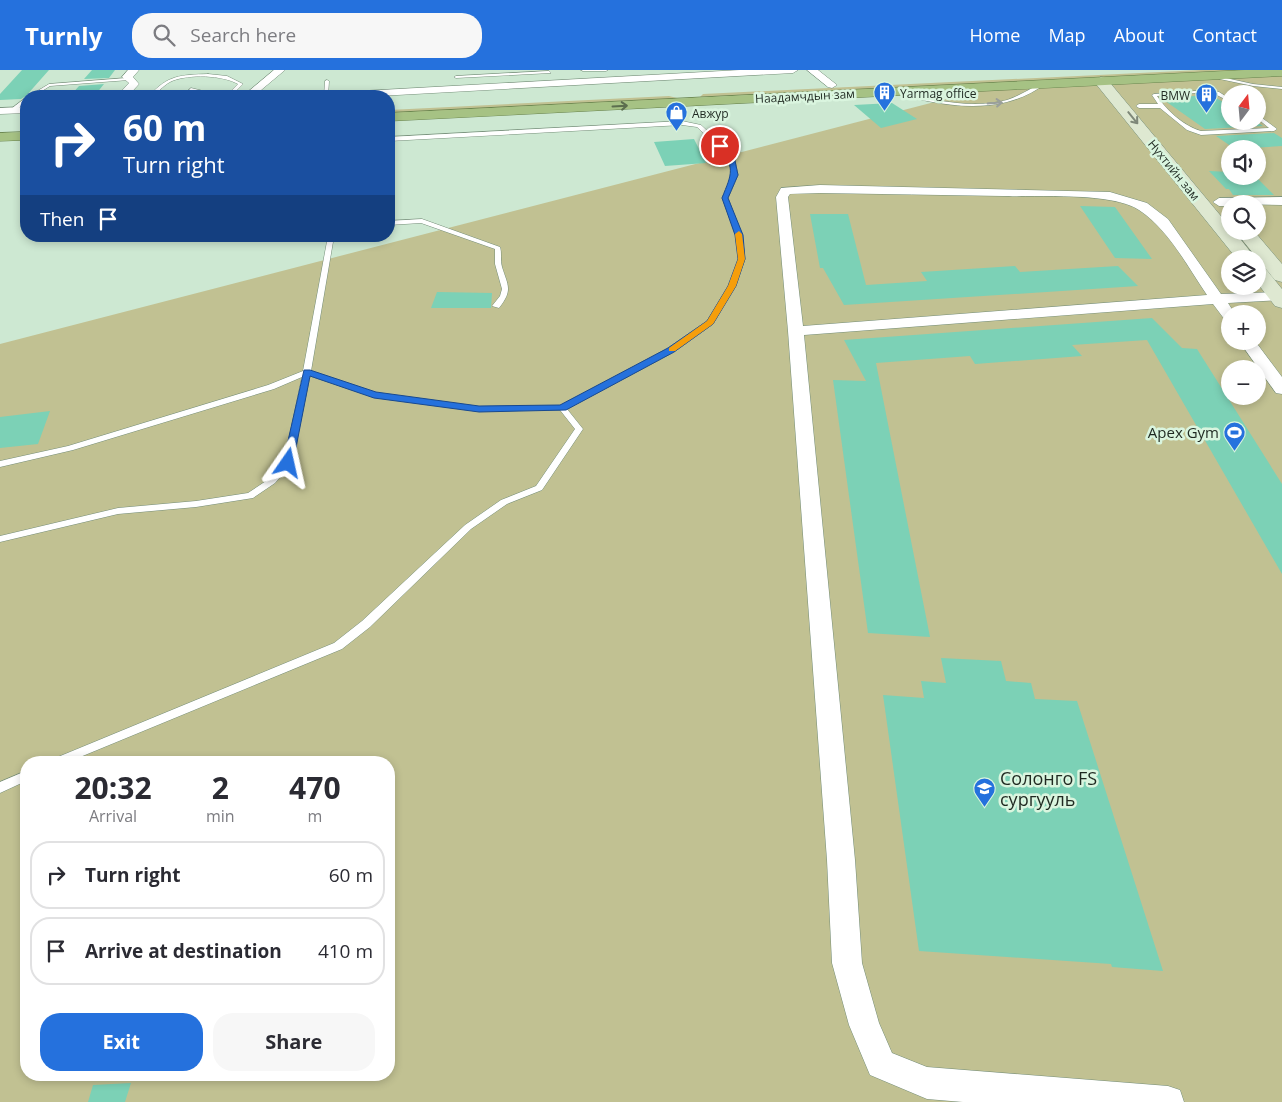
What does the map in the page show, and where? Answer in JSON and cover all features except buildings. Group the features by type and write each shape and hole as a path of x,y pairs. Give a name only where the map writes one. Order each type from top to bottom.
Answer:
{"highway":[{"name":"Наадамчдын зам","path":"395,117 688,97 832,85 1132,70"},
{"name":"Наадамчдын зам","path":"395,107 895,92 1108,81 1198,74 1282,72"},
{"path":"0,125 20,124"},
{"path":"0,137 20,136"}],"main road":[{"name":"Нүхтийн зам","path":"1108,81 1139,106 1221,204"},
{"name":"Нүхтийн зам","path":"1108,81 1240,250"},
{"path":"1252,240 1282,276"},
{"path":"1266,281 1281,298"}],"street":[{"path":"128,90 134,82 127,79 134,70"},
{"path":"255,90 280,70"},
{"path":"395,93 793,70"},
{"path":"812,70 832,85"},
{"path":"456,77 457,90"},
{"path":"0,111 20,110"},
{"path":"1168,1102 927,1083 881,1064 864,1025 846,963 840,850 796,331 782,197 785,191 790,190 1110,196 1142,206 1163,222 1221,305"},
{"path":"1219,202 1282,201"},
{"path":"796,331 1217,299 1281,298"},
{"path":"1254,350 1282,389"}],"lane":[{"path":"583,70 606,70"},
{"path":"456,77 550,71 548,84"},
{"path":"1198,74 1252,85 1282,88"},
{"path":"158,90 172,79 186,77 233,78 241,84 234,90"},
{"path":"41,90 49,85 127,79"},
{"path":"327,81 327,90"},
{"path":"190,89 200,90"},
{"path":"158,90 166,90"},
{"path":"1221,95 1209,91 1157,94 1154,97 1161,106 1189,129 1201,133 1256,130"},
{"path":"13,110 20,105"},
{"path":"1139,106 1161,106"},
{"path":"0,464 70,448 271,387 307,372 374,395 479,409 562,408 671,350 710,322 732,286 742,259 739,235 725,198 734,175 731,156 699,126 682,123 395,139"},
{"path":"1266,123 1274,129 1266,129"},
{"path":"395,223 422,221 498,248 499,268 507,285 506,296 496,306"},
{"path":"0,539 118,511 196,504 250,496 272,481 288,463 307,372 330,242"},
{"path":"72,756 338,646 366,624 468,527 504,502 539,488 579,429 562,408"},
{"path":"0,788 20,779"}],"green space":[{"path":"1201,70 1282,70 1282,1102 0,1102 0,344 1004,84 700,97 703,94"},
{"path":"669,96 677,98 671,100 395,114 395,110"}],"slow traffic":[{"path":"672,349 710,322 732,286 742,259 739,234"}],"place":[{"name":"Yarmag office","path":"884,112"},
{"name":"BMW","path":"1206,114"},
{"name":"Авжур","path":"676,132"},
{"name":"Apex Gym","path":"1235,451"},
{"name":"Солонго FS сургууль","path":"984,807"}],"route":[{"path":"288,463 307,372 374,395 479,409 562,408 671,350 710,322 732,286 742,259 739,235 725,198 734,175 731,156 720,146"}]}
